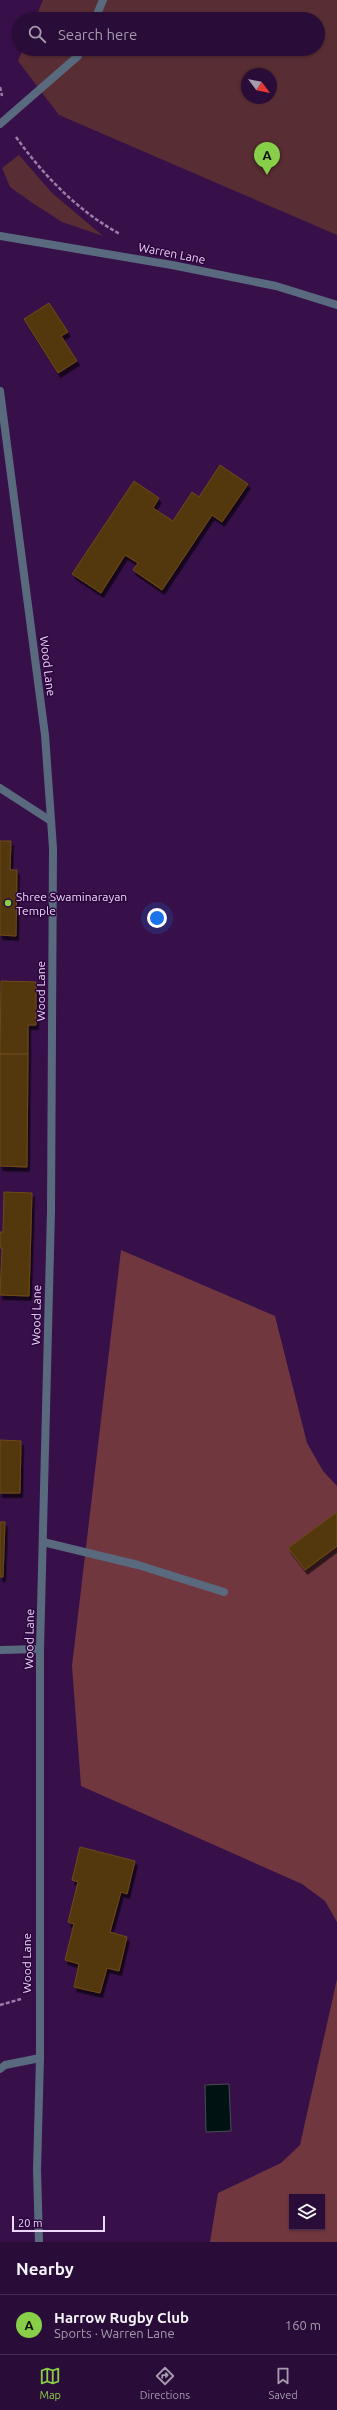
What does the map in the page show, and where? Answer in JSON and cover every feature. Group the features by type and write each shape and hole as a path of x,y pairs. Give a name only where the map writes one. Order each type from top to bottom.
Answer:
{"street":[{"path":"98,12 103,0"},
{"path":"3,123 78,56"},
{"name":"Warren Lane","path":"0,236 148,260 269,285 337,305"},
{"name":"Wood Lane","path":"0,391 44,735 53,848 51,1203 40,1648 40,2058 37,2170 39,2242"},
{"path":"0,788 51,821"},
{"path":"43,1542 138,1565 224,1592"},
{"path":"0,1650 40,1648"},
{"path":"0,2069 5,2065 40,2058"}],"path":[{"path":"3,123 35,164 100,223 127,239"}],"shaded area":[{"path":"43,0 337,0 337,235 59,115 18,61 20,56 325,56 325,12 38,12"},
{"path":"19,155 52,193 103,236 62,222 10,187 2,168"},
{"path":"121,1250 275,1316 307,1443 323,1471 337,1486 337,1922 325,1901 302,1884 81,1786 72,1666"},
{"path":"337,1979 337,2242 210,2242 218,2193 281,2163 300,2145"},
{"path":"229,2084 231,2131 206,2132 205,2085"}],"building":[{"path":"49,303 68,332 61,336 77,361 58,373 24,319"},
{"path":"220,465 248,484 222,522 212,515 162,590 133,570 138,563 125,555 101,593 72,574 134,481 159,498 153,508 173,521 192,492 199,497"},
{"name":"Shree Swaminarayan Temple","path":"0,841 11,841 10,870 17,870 16,936 0,935"},
{"path":"1,981 36,982 36,1025 28,1025 28,1054 0,1054"},
{"path":"0,1054 28,1054 27,1167 0,1166"},
{"path":"4,1192 32,1193 29,1296 0,1295 2,1248 0,1248 0,1232 3,1232"},
{"path":"0,1440 21,1441 20,1493 0,1493"},
{"path":"337,1512 337,1546 305,1570 288,1548"},
{"path":"0,1522 5,1522 3,1577 0,1577"},
{"path":"80,1847 135,1861 127,1894 121,1892 110,1932 127,1937 119,1971 107,1968 100,1993 74,1987 79,1964 65,1960 74,1924 68,1922 78,1882 72,1880"}],"place":[{"name":"Harrow Rugby Club","path":"267,175"},
{"name":"Shree Swaminarayan Temple","path":"8,903"}]}
